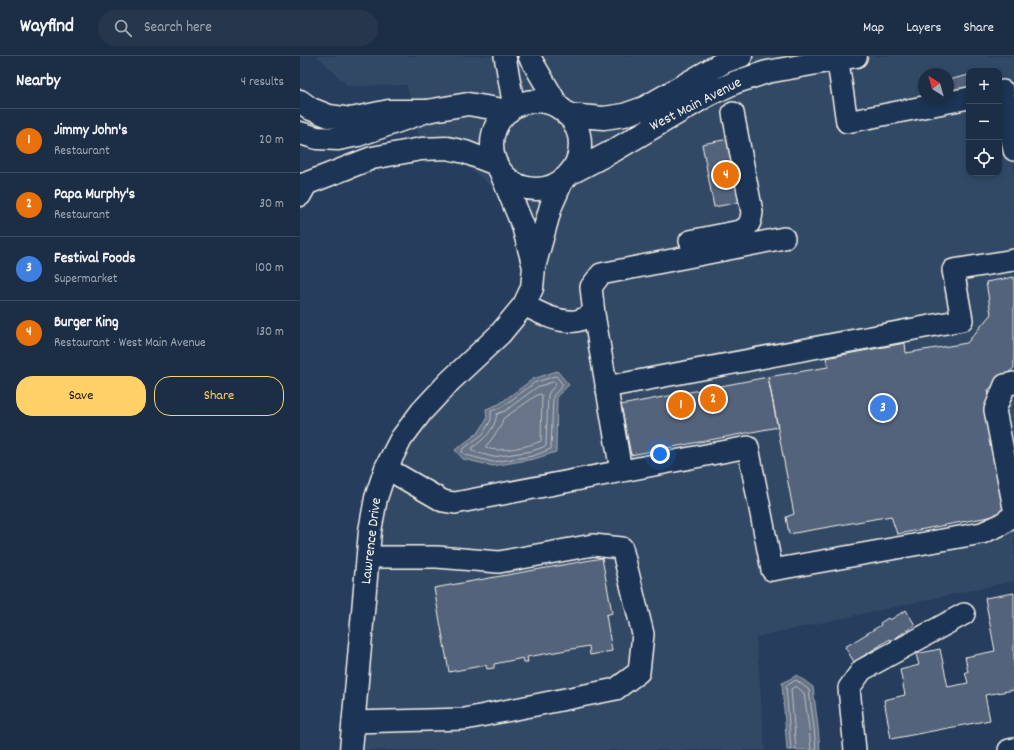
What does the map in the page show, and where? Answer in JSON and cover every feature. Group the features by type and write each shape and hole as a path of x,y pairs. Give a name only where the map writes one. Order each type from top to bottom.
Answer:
{"main road":[{"name":"West Main Avenue","path":"564,112 604,118 624,115 644,108 724,62 741,56"},
{"name":"West Main Avenue","path":"565,177 708,95 736,82 767,72 844,57"},
{"path":"300,101 311,109 329,116 351,119 389,111 427,111 470,104 512,109"},
{"path":"542,102 564,112 577,131 579,144 578,158 574,167 565,177 544,188 525,188 508,180 498,168 493,154 493,135 502,118 512,109 523,103 542,102"},
{"path":"300,133 317,138 338,139 358,135 427,111"},
{"path":"302,188 372,158 421,149 447,148 465,152 498,168"},
{"name":"Lawrence Drive","path":"498,168 522,226 534,267"},
{"name":"Lawrence Drive","path":"351,750 370,531 376,498 386,468 402,439 422,411 450,381 500,334 524,305 532,288 534,267 551,206 565,177"}],"street":[{"path":"505,56 512,109"},
{"path":"529,56 564,112"},
{"path":"844,57 847,122 966,99"},
{"path":"1002,91 1014,150"},
{"path":"690,241 740,231 747,228 751,221 752,212 733,113"},
{"path":"621,471 594,314 591,287 601,274 784,238"},
{"path":"606,386 962,320 953,270 1014,260"},
{"path":"524,305 548,317 562,321 576,320 594,314"},
{"path":"1014,383 1005,385 995,410 1014,508"},
{"path":"386,468 443,501 456,503 748,447 772,570 982,533 1000,525 1014,515"},
{"path":"353,722 465,719 616,689 639,672 644,634 622,548 593,545 499,562 437,557 368,557"},
{"path":"854,750 849,688 862,670 964,614"},
{"path":"1009,750 1014,749"}],"shaded area":[{"path":"317,56 1014,56 1014,581 756,637 765,750 351,750 386,468 500,334 534,267 498,192 466,165 421,149 407,85 348,86"}],"water":[{"path":"557,371 569,385 557,396 556,452 534,459 493,466 463,459 455,450 479,432 487,419 486,409 499,404 533,379"},
{"path":"797,675 813,687 820,750 787,750 782,683"}],"building":[{"path":"966,76 966,95 954,97 954,79"},
{"path":"734,138 746,201 714,207 702,144"},
{"path":"1014,277 1014,368 988,390 1008,497 1004,510 1000,511 1000,515 897,534 891,516 789,534 786,517 794,514 768,377 828,367 826,358 905,343 906,353 967,343 991,314 986,282"},
{"path":"768,377 778,427 631,455 621,405"},
{"path":"602,558 612,613 606,615 612,651 590,655 589,646 527,657 528,662 524,662 523,658 494,664 494,668 487,669 486,665 449,672 434,588"},
{"path":"1014,593 1014,690 985,695 990,720 891,739 884,700 905,695 900,670 919,665 916,654 940,649 948,687 968,683 965,672 968,672 965,657 995,651 985,598"},
{"path":"906,610 915,625 891,641 890,639 854,662 845,647 881,625 880,623 888,618 890,620"}],"place":[{"name":"Burger King","path":"726,175"},
{"name":"Papa Murphy's","path":"713,399"},
{"name":"Jimmy John's","path":"681,405"},
{"name":"Festival Foods","path":"883,408"}]}
